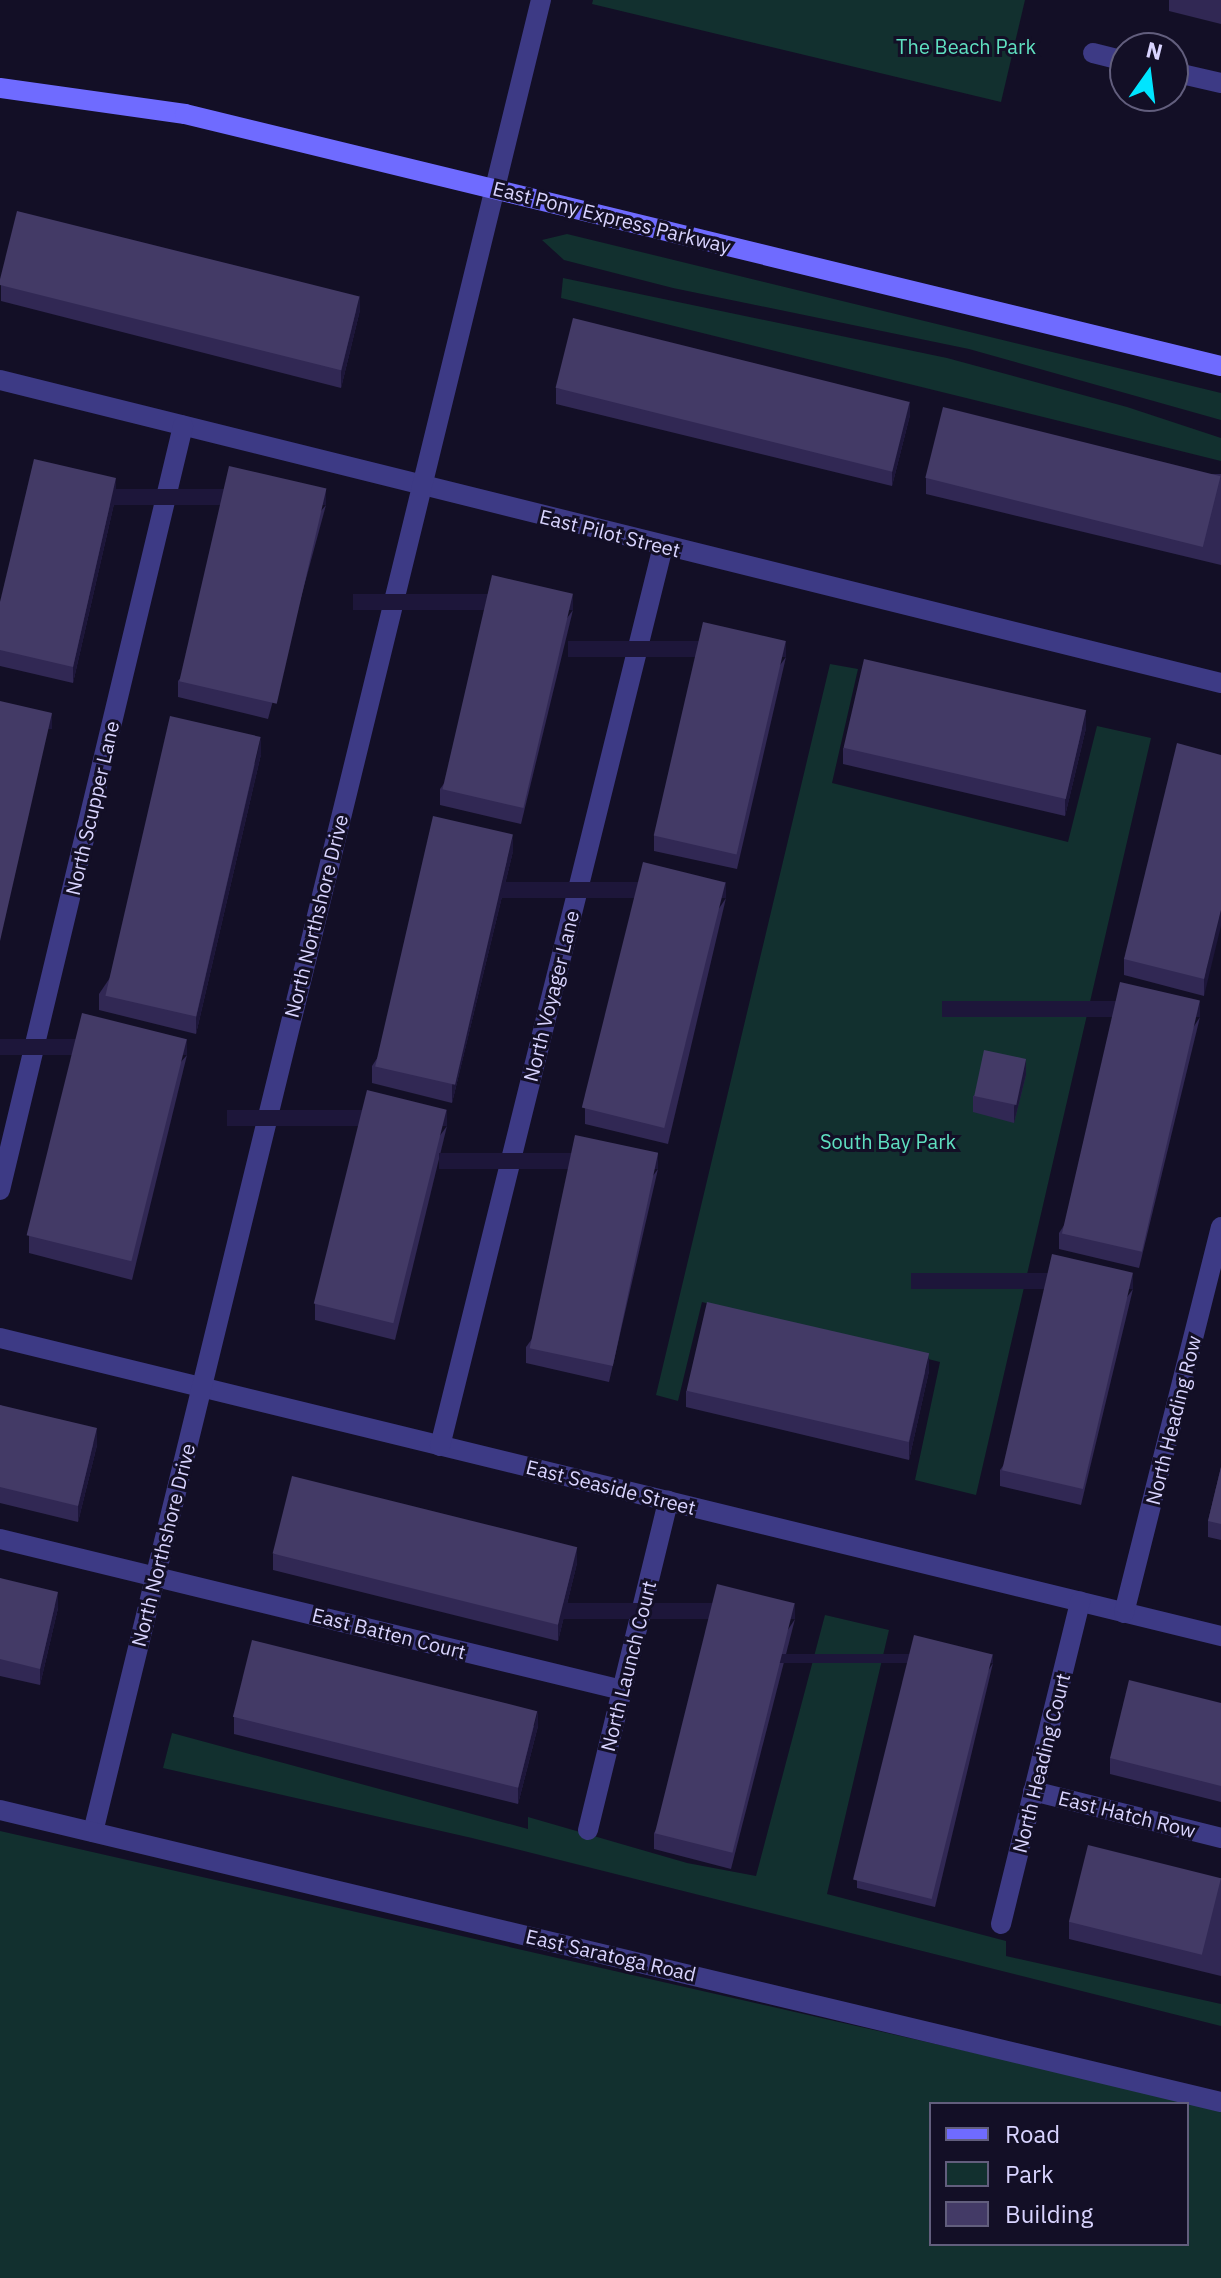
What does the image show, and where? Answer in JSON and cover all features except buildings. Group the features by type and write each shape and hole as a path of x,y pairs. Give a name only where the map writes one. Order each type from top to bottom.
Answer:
{"main road":[{"name":"East Pony Express Parkway","path":"0,88 185,114 1221,366"}],"street":[{"name":"North Northshore Drive","path":"93,1832 541,0"},
{"path":"1093,53 1109,57"},
{"path":"1189,76 1221,83"},
{"name":"East Pilot Street","path":"0,380 1221,683"},
{"name":"North Scupper Lane","path":"0,1190 183,426"},
{"name":"North Voyager Lane","path":"440,1446 663,546"},
{"name":"North Heading Row","path":"1124,1613 1221,1227"},
{"name":"East Seaside Street","path":"0,1338 1221,1636"},
{"name":"North Launch Court","path":"588,1830 668,1501"},
{"name":"East Batten Court","path":"0,1539 622,1690"},
{"name":"North Heading Court","path":"1001,1924 1080,1602"},
{"name":"East Hatch Row","path":"1033,1791 1221,1838"},
{"name":"East Saratoga Road","path":"0,1810 1221,2102"}],"green space":[{"name":"The Beach Park","path":"593,0 1025,0 1001,102 592,4"},
{"path":"567,234 1221,393 1221,420 969,349 673,288 564,260 542,240"},
{"path":"563,278 947,358 1127,407 1221,438 1221,461 561,298"},
{"name":"South Bay Park","path":"830,664 858,669 832,783 1068,842 1097,726 1151,738 976,1495 915,1480 940,1362 702,1302 678,1401 656,1395"},
{"path":"825,1615 889,1630 827,1894 1006,1941 1006,1956 1221,2004 1221,2026 472,1838 163,1768 172,1733 528,1829 528,1817 687,1863 756,1876"},
{"path":"0,1831 1221,2109 1221,2278 0,2278"}]}
